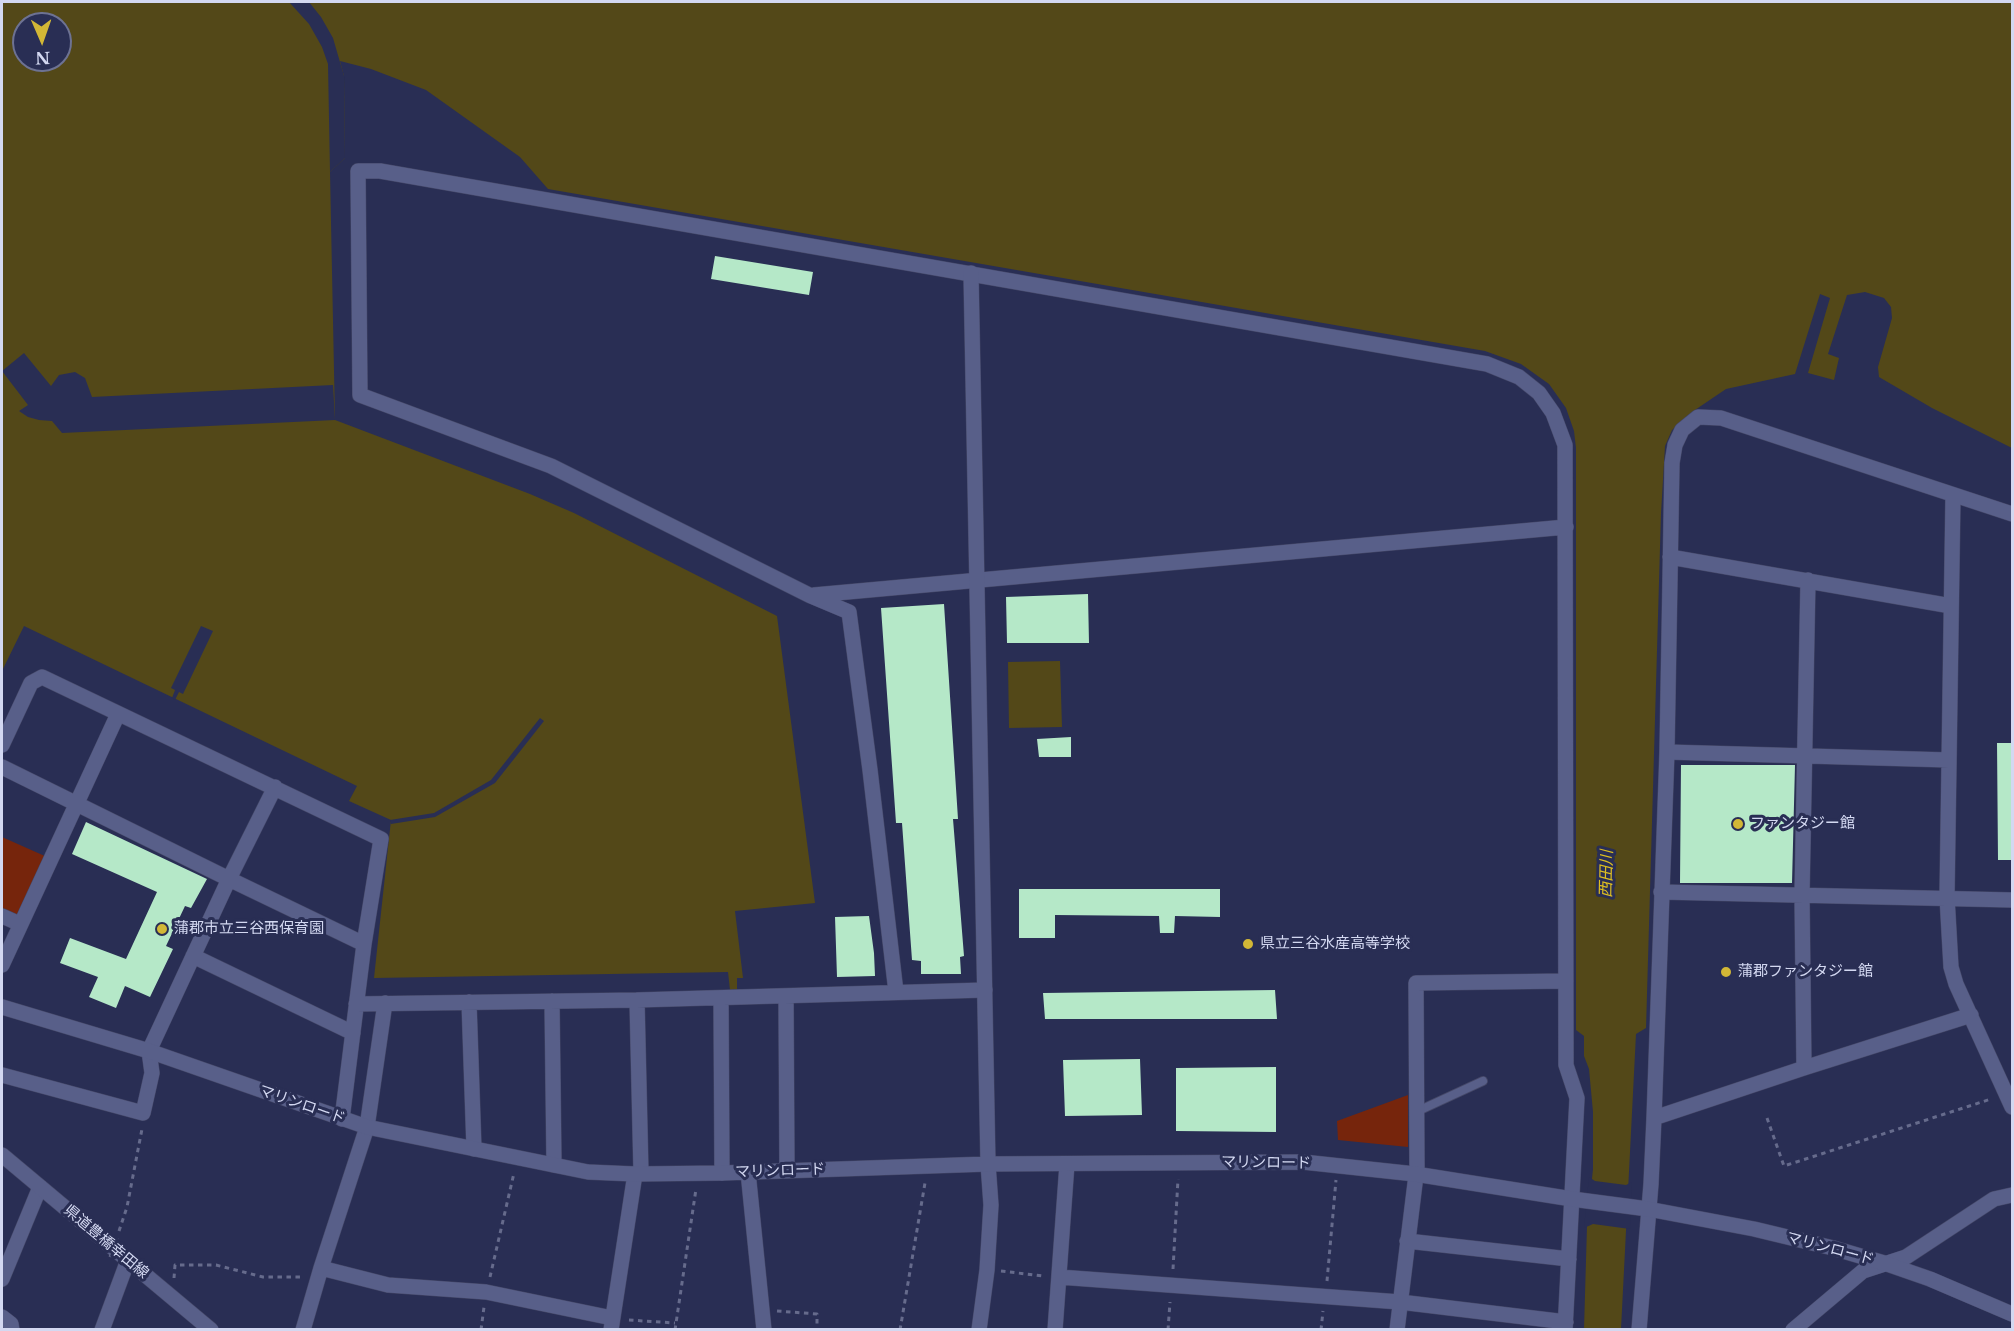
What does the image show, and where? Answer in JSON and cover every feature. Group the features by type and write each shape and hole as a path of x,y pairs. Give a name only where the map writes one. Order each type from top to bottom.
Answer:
{"street":[{"path":"896,992 849,612 811,596 551,466 360,395 358,171 380,171 1487,364 1519,377 1539,393 1553,413 1565,445 1566,1065 1577,1098 1576,1199 1569,1259 1566,1326 1400,1302 1059,1277"},
{"path":"971,273 975,580 988,1164 991,1205 987,1270 979,1329"},
{"path":"1639,1329 1645,1209 1654,1118 1667,752 1672,463 1682,430 1698,417 1720,418 2013,514"},
{"path":"1953,495 1947,897 1951,967 1956,984 2010,1100"},
{"path":"811,596 1566,527"},
{"path":"1670,557 1952,606"},
{"path":"1804,1068 1802,895 1808,580"},
{"path":"2,745 31,683 42,677 381,839 364,944 342,1119"},
{"path":"2,965 118,714"},
{"path":"1667,752 1949,760"},
{"path":"2,767 364,944"},
{"path":"2,1075 143,1113 152,1073 149,1051 229,879 275,787"},
{"path":"1661,892 2013,900"},
{"path":"2,915 20,924"},
{"path":"193,956 353,1033"},
{"path":"1397,1329 1417,1167 1416,983 1566,981"},
{"path":"356,1004 637,1000 985,990"},
{"path":"786,996 787,1170"},
{"path":"721,998 722,1173"},
{"path":"319,1273 388,1286 486,1292 611,1324 638,1173 637,1000"},
{"path":"552,1001 554,1165"},
{"path":"470,1002 474,1149"},
{"path":"303,1329 367,1126 385,1003"},
{"name":"マリンロード","path":"2,1007 149,1051 342,1119 588,1172 722,1173 988,1164 1303,1162 1415,1174 1645,1209 1754,1229 1884,1263 1930,1279 2013,1314"},
{"path":"1654,1118 1971,1015"},
{"name":"県道豊橋幸田線","path":"2,1155 211,1329"},
{"path":"1055,1329 1066,1164"},
{"path":"748,1172 764,1329"},
{"path":"2,1279 40,1187"},
{"path":"1793,1329 1863,1271 1906,1257 1994,1198 2013,1195"},
{"path":"1407,1241 1569,1259"},
{"path":"102,1329 128,1260"},
{"path":"2,1317 11,1324 12,1329"}],"lane":[{"path":"1418,1111 1483,1081"}],"path":[{"path":"1767,1118 1784,1166 2010,1100"},
{"path":"110,1257 127,1207 142,1137 143,1113"},
{"path":"482,1329 486,1292 517,1158"},
{"path":"1168,1329 1179,1163"},
{"path":"900,1329 928,1166"},
{"path":"1321,1329 1337,1166"},
{"path":"675,1329 699,1173"},
{"path":"172,1297 176,1265 216,1265 263,1277 319,1273"},
{"path":"987,1270 1059,1277"},
{"path":"762,1310 817,1314 817,1329"},
{"path":"611,1324 675,1323"}],"shaded area":[{"path":"2,837 47,857 18,919 2,912"},
{"path":"1408,1095 1408,1147 1338,1140 1337,1121"}],"water":[{"name":"西田川","path":"2,2 2012,2 2012,448 1932,408 1879,377 1878,367 1892,318 1891,307 1884,298 1865,292 1847,295 1828,354 1839,358 1834,380 1808,373 1830,298 1820,294 1795,374 1726,389 1692,412 1672,430 1665,446 1661,513 1646,1028 1636,1034 1621,1329 1584,1329 1587,1226 1593,1169 1593,1112 1589,1069 1584,1056 1584,1036 1576,1030 1576,448 1574,431 1566,408 1549,384 1521,364 1485,351 548,189 520,157 426,90 371,69 340,61 344,76 345,158 330,172 335,420 574,513 777,616 815,903 735,911 743,978 737,978 737,989 730,990 728,972 374,978 391,820 349,801 357,786 24,626 2,671"},
{"path":"1060,661 1062,727 1009,728 1008,662"}],"pier":[{"path":"289,2 309,2 321,17 333,38 344,76 345,158 330,172 328,64 322,47 309,24"},
{"path":"24,353 51,386 59,375 75,372 85,378 92,397 333,385 335,420 62,433 52,421 28,417 19,411 28,405 2,371"},
{"path":"201,626 213,631 183,694 179,692 175,700 172,698 175,690 171,688"},
{"path":"540,718 544,721 495,783 435,817 391,824 390,820 434,813 491,780"},
{"path":"1589,1177 1595,1181 1626,1185 1632,1182 1630,1229 1593,1224 1584,1228"}],"building":[{"path":"715,256 813,272 809,295 711,279"},
{"path":"1088,594 1089,643 1007,643 1006,597"},
{"path":"944,604 958,819 953,819 964,956 960,957 961,974 921,974 921,961 912,960 902,823 896,823 881,608"},
{"path":"1071,737 1071,757 1039,757 1037,739"},
{"path":"1997,743 2013,743 2013,860 1998,860"},
{"name":"ファンタジー館","path":"1681,765 1795,765 1792,883 1680,883"},
{"path":"86,822 207,879 191,908 185,906 166,946 173,949 150,997 125,986 116,1008 89,997 98,977 60,963 70,938 126,959 157,892 72,854"},
{"path":"1019,889 1220,889 1220,917 1175,916 1174,933 1160,933 1159,916 1055,915 1055,938 1019,938"},
{"path":"869,916 875,976 837,977 835,917"},
{"path":"1275,990 1277,1019 1045,1019 1043,993"},
{"path":"1140,1059 1142,1115 1065,1116 1063,1060"},
{"path":"1276,1067 1276,1132 1176,1131 1176,1068"}],"place":[{"name":"ファンタジー館","path":"1738,824"},
{"name":"蒲郡市立三谷西保育園","path":"162,929"},
{"name":"県立三谷水産高等学校","path":"1248,944"},
{"name":"蒲郡ファンタジー館","path":"1726,972"}]}
